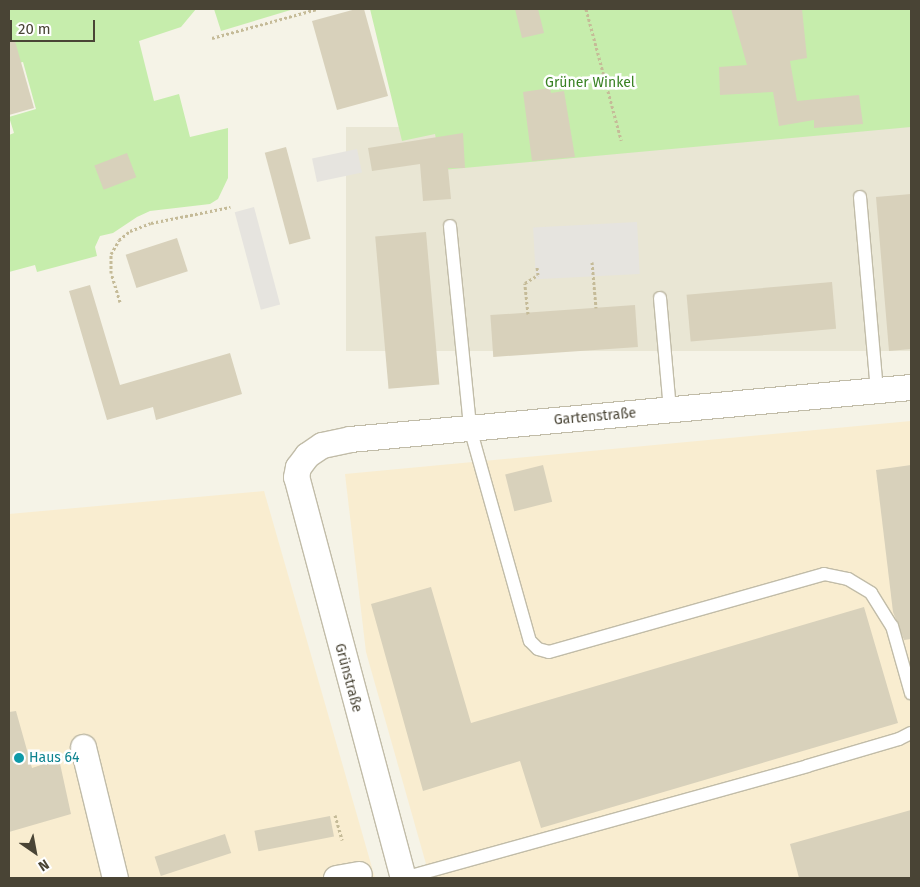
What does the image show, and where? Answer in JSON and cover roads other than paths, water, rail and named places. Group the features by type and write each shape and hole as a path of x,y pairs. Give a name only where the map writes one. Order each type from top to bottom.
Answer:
{"street":[{"name":"Gartenstraße","path":"296,477 302,460 322,445 350,439 670,411 911,387"},
{"name":"Grünstraße","path":"296,477 403,878"},
{"path":"83,747 115,878"}],"lane":[{"path":"860,197 877,390"},
{"path":"450,226 470,428 530,641 538,650 549,652 824,574 848,579 871,593 892,626 911,693"},
{"path":"660,298 670,411"},
{"path":"403,878 807,766 899,739 911,733"}],"place":[{"name":"Haus 64","path":"19,758"}],"park label":[{"name":"Grüner Winkel","path":"590,83"}]}
